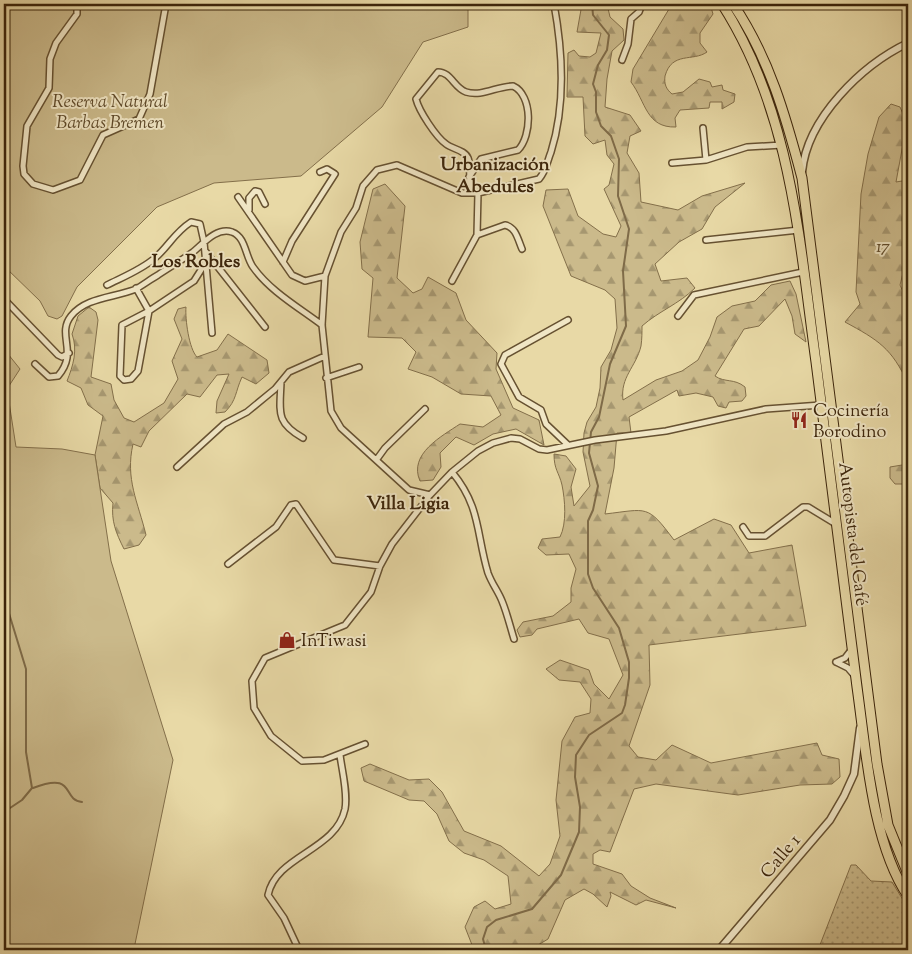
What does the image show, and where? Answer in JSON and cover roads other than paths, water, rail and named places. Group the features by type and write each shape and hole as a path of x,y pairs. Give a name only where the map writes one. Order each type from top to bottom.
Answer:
{"highway":[{"name":"Autopista del Café","path":"722,4 739,30 766,91 782,145 799,230 852,649 877,823 890,859 908,896"},
{"name":"Autopista del Café","path":"733,4 768,67 788,125 802,178 877,764 888,825 908,874"}],"street":[{"path":"77,4 77,14 56,44 50,59 48,88 27,126 24,174 33,184 53,190 80,180 103,135 139,118 150,94 166,4"},
{"path":"430,495 409,490 341,428 331,411 326,378 322,325 325,276 341,232 356,208 363,186 377,170 397,165 455,192 470,193 478,193 539,179 544,174 556,134 561,99 561,51 554,4"},
{"path":"622,60 628,44 631,19 639,12 642,4"},
{"path":"802,178 803,158 810,141 841,94 862,72 908,42"},
{"path":"469,177 481,159 518,150 521,147 527,126 526,102 523,93 513,86 478,93 466,92 460,89 448,74 438,72 416,99 438,137 446,144 466,154 469,159 469,177 470,193"},
{"path":"703,128 706,160"},
{"path":"672,164 706,160 740,148 782,145"},
{"path":"283,262 292,241 335,174 327,168 320,172"},
{"path":"249,210 249,198 255,191 259,192 265,204"},
{"path":"452,281 477,236 478,193"},
{"path":"238,197 249,210 292,275 305,281 325,276"},
{"path":"107,285 145,266 157,256 176,232 191,222 200,224 206,252 212,333"},
{"path":"477,236 505,225 509,226 514,230 522,249"},
{"path":"706,240 799,230"},
{"path":"36,364 44,374 55,378 65,368 69,352 65,330 72,315 91,302 110,298 136,288 194,252 215,234 227,231 233,232 243,243 252,266 269,285 322,325"},
{"path":"206,252 265,327"},
{"path":"136,288 149,311 138,371 131,379 124,380 120,376 119,368 122,325 149,311 194,281 206,262"},
{"path":"678,316 694,295 803,272"},
{"path":"4,299 58,355 62,357 69,352"},
{"path":"567,444 546,424 541,410 519,397 501,364 505,355 568,320"},
{"path":"177,467 224,424 247,412 281,382 289,372 325,356"},
{"path":"326,378 358,367"},
{"path":"281,382 280,413 282,422 290,430 303,438"},
{"path":"365,744 324,760 302,761 271,736 254,708 252,681 265,658 345,625 370,592 380,566 392,544 430,495 452,472 478,451 502,440 520,439 539,449 547,450 567,444 666,431 766,409 821,405"},
{"path":"377,459 385,448 425,409"},
{"path":"452,472 464,486 477,515 492,584 502,600 514,639"},
{"path":"228,564 276,527 291,506 296,504 334,560 380,566"},
{"path":"742,527 749,536 765,536 803,507 808,507 836,524"},
{"path":"852,649 845,658 836,662 848,668 856,677"},
{"name":"Calle 1","path":"719,950 830,820 854,774 861,717"},
{"path":"299,950 284,918 268,895 270,886 295,858 320,845 342,818 345,802 340,755"},
{"path":"854,774 862,773 872,783"}],"waterway":[{"path":"486,950 483,939 487,927 496,920 532,909 561,875 579,832 580,807 575,777 576,755 589,735 622,713 629,678 629,662 619,628 593,588 588,574 588,521 593,510 598,486 589,453 591,432 599,417 610,364 626,326 623,271 629,229 618,196 619,159 611,136 601,126 596,112 596,92 593,84 598,65 607,50 609,35 593,15 592,4"},
{"path":"4,597 26,669 26,752 32,788 22,800 4,812"},
{"path":"33,788 47,784 62,784 72,797 82,802"}],"place":[{"name":"Cocinería Borodino","path":"799,420"},
{"name":"InTiwasi","path":"287,640"}],"district":[{"name":"Urbanización Abedules","path":"495,174"},
{"name":"Los Robles","path":"196,260"},
{"name":"Villa Ligia","path":"408,502"}],"park label":[{"name":"Reserva Natural Barbas Bremen","path":"110,111"},
{"name":"17","path":"883,246"}]}
